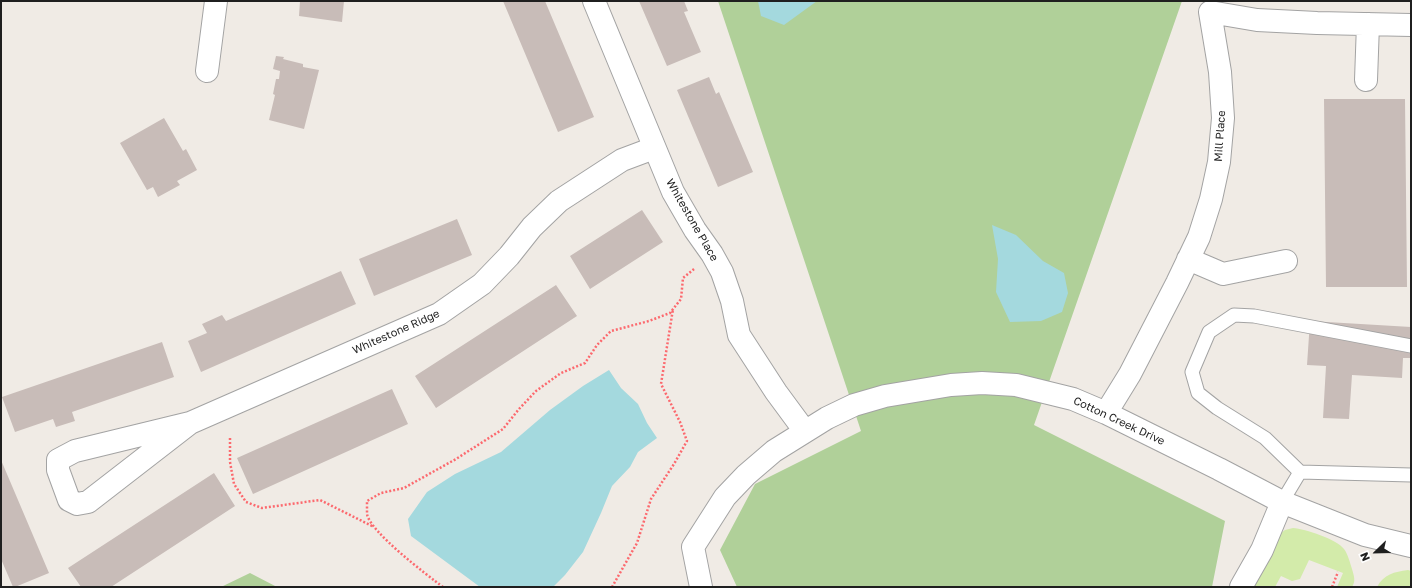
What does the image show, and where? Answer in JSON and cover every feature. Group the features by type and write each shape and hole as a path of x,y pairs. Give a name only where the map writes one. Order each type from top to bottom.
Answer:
{"street":[{"path":"207,71 216,1"},
{"name":"Whitestone Place","path":"594,1 673,192 722,272 732,301 739,335 776,392 804,430"},
{"name":"Mill Place","path":"1106,413 1130,374 1188,259 1198,237 1211,199 1219,162 1223,118 1220,72 1210,12 1257,20 1411,25"},
{"path":"1366,80 1368,24"},
{"name":"Whitestone Ridge","path":"190,423 88,502 77,504 69,500 58,470 58,460 75,451 190,423 439,314 482,284 509,256 532,227 559,201 622,160 654,148"},
{"path":"1188,259 1223,274 1286,261"},
{"name":"Cotton Creek Drive","path":"701,587 693,547 725,497 746,475 774,451 804,430 854,405 885,396 944,386 982,383 1016,385 1046,391 1073,399 1106,413 1282,502 1365,535 1411,546"},
{"path":"1241,587 1262,550 1282,502"}],"lane":[{"path":"1411,346 1254,316 1234,315 1209,332 1192,372 1198,394 1217,408 1265,438 1300,472 1411,475"},
{"path":"1282,502 1300,472"}],"path":[{"path":"443,587 410,562 375,527 367,515 368,501 381,493 404,488 456,459 503,429 519,408 536,390 561,373 585,363 597,346 611,331 648,321 670,313 681,299 683,278 712,254"},
{"path":"612,587 637,543 651,499 687,441 680,422 661,384 673,309"},
{"path":"230,438 230,462 234,484 246,502 262,508 320,500 375,527"},
{"path":"1332,587 1338,572"}],"green space":[{"path":"718,1 1182,1 1034,425 1225,521 1212,587 737,587 720,550 755,484 861,431"},
{"path":"1293,528 1305,530 1328,538 1344,549 1347,553 1354,576 1352,587 1337,587 1343,573 1309,560 1300,579 1292,581 1281,576 1275,587 1253,587 1278,535 1285,530"},
{"path":"1408,570 1411,571 1411,587 1377,587 1386,576"},
{"path":"250,573 277,587 221,587"}],"water":[{"path":"758,1 817,1 784,25 761,16"},
{"path":"992,225 1016,235 1043,261 1064,273 1068,293 1062,312 1041,321 1010,322 996,292 998,259"},
{"path":"609,370 621,388 638,404 647,423 657,438 638,452 630,467 612,486 583,552 565,575 553,587 480,587 411,536 408,519 427,492 455,474 501,452 550,410 583,386"}],"building":[{"path":"300,1 344,1 342,22 299,16"},
{"path":"503,1 545,1 594,117 558,132"},
{"path":"639,1 684,1 688,11 684,12 701,52 667,66"},
{"path":"276,56 284,57 283,59 303,64 303,67 319,70 304,129 269,120 275,95 273,94 276,79 279,79 280,71 273,69"},
{"path":"709,77 716,94 719,92 753,172 718,187 677,90"},
{"path":"1324,99 1405,99 1407,287 1326,287"},
{"path":"164,118 183,151 186,149 197,170 177,181 180,185 158,197 153,187 147,190 120,143"},
{"path":"642,210 663,242 590,289 570,256"},
{"path":"457,219 472,255 374,296 359,259"},
{"path":"341,271 356,304 201,372 188,341 207,333 202,324 222,315 226,321"},
{"path":"556,285 577,316 436,408 415,376"},
{"path":"1310,321 1411,327 1410,358 1403,358 1402,378 1352,375 1349,419 1323,418 1326,366 1307,365"},
{"path":"162,342 174,377 72,412 75,421 56,427 53,419 15,432 2,397"},
{"path":"392,389 408,424 253,494 237,458"},
{"path":"1,460 49,573 15,587 13,587 1,559"},
{"path":"214,473 235,506 111,587 81,587 68,568"}]}
